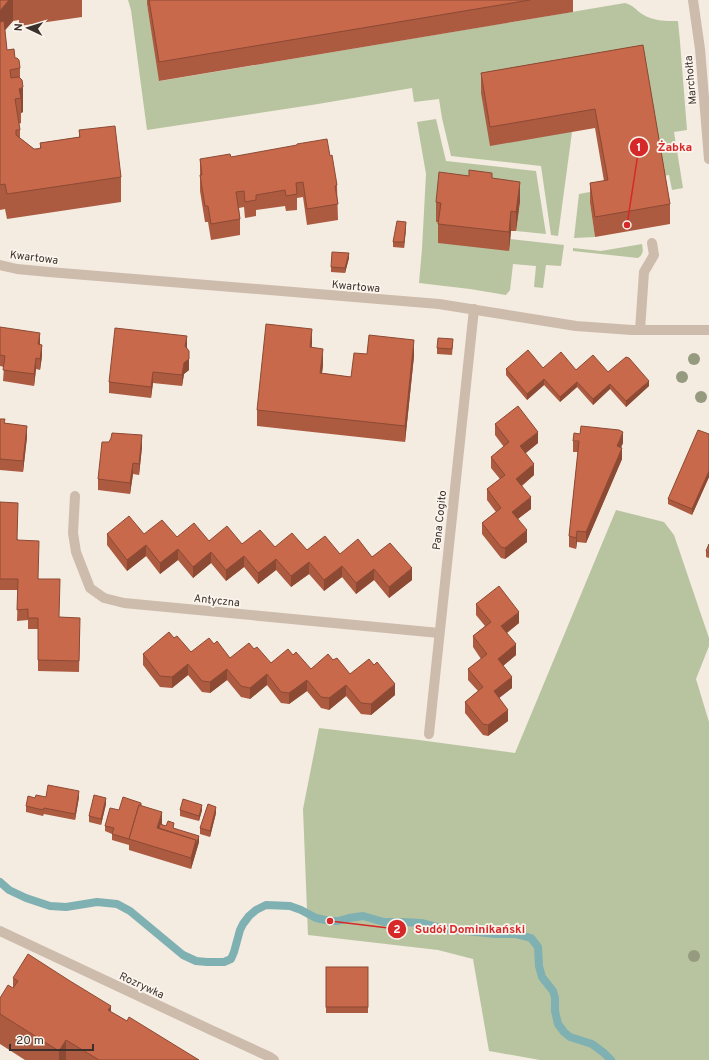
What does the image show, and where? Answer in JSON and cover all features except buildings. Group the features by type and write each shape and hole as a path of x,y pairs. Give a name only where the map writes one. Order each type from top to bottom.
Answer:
{"street":[{"name":"Marchołta","path":"694,0 700,49 709,159"},
{"path":"640,330 644,272 654,255 652,243"},
{"name":"Kwartowa","path":"0,265 17,269 439,304 576,326 640,330 709,330"},
{"name":"Pana Cogito","path":"429,734 474,309"},
{"name":"Antyczna","path":"75,496 73,533 76,552 90,588 104,598 124,603 439,633"},
{"name":"Rozrywka","path":"0,931 274,1060"}],"green space":[{"path":"128,0 172,0 147,4 160,81 625,3 628,4 650,18 664,21 678,21 687,130 674,132 683,188 672,190 669,175 662,176 643,65 572,132 558,236 551,235 541,166 451,156 439,99 414,102 412,88 147,130 131,10"},
{"path":"436,119 446,161 536,171 546,234 516,231 520,201 436,221 509,251 510,239 564,245 561,266 546,265 543,288 534,287 536,266 513,264 510,290 506,295 419,283 426,174 417,122"},
{"path":"606,189 590,203 595,237 574,238 579,194"},
{"path":"642,244 643,250 638,258 573,251 573,248 601,251"},
{"path":"616,510 664,522 674,535 709,638 709,646 696,679 709,722 709,1060 540,1060 489,1051 473,959 438,950 308,935 303,809 319,728 515,753"}],"waterway":[{"path":"0,882 9,890 26,898 50,906 66,907 97,902 117,904 130,911 183,955 196,961 224,962 231,959 243,924 256,910 266,905 290,906 316,918 330,921 363,916 384,922 421,923 445,929 496,934 516,934 531,938 538,947 539,966 542,977 553,991 558,1024 570,1037 592,1044 611,1060"}],"place":[{"name":"Żabka","path":"627,225"},
{"name":"Sudół Dominikański","path":"330,921"}]}
